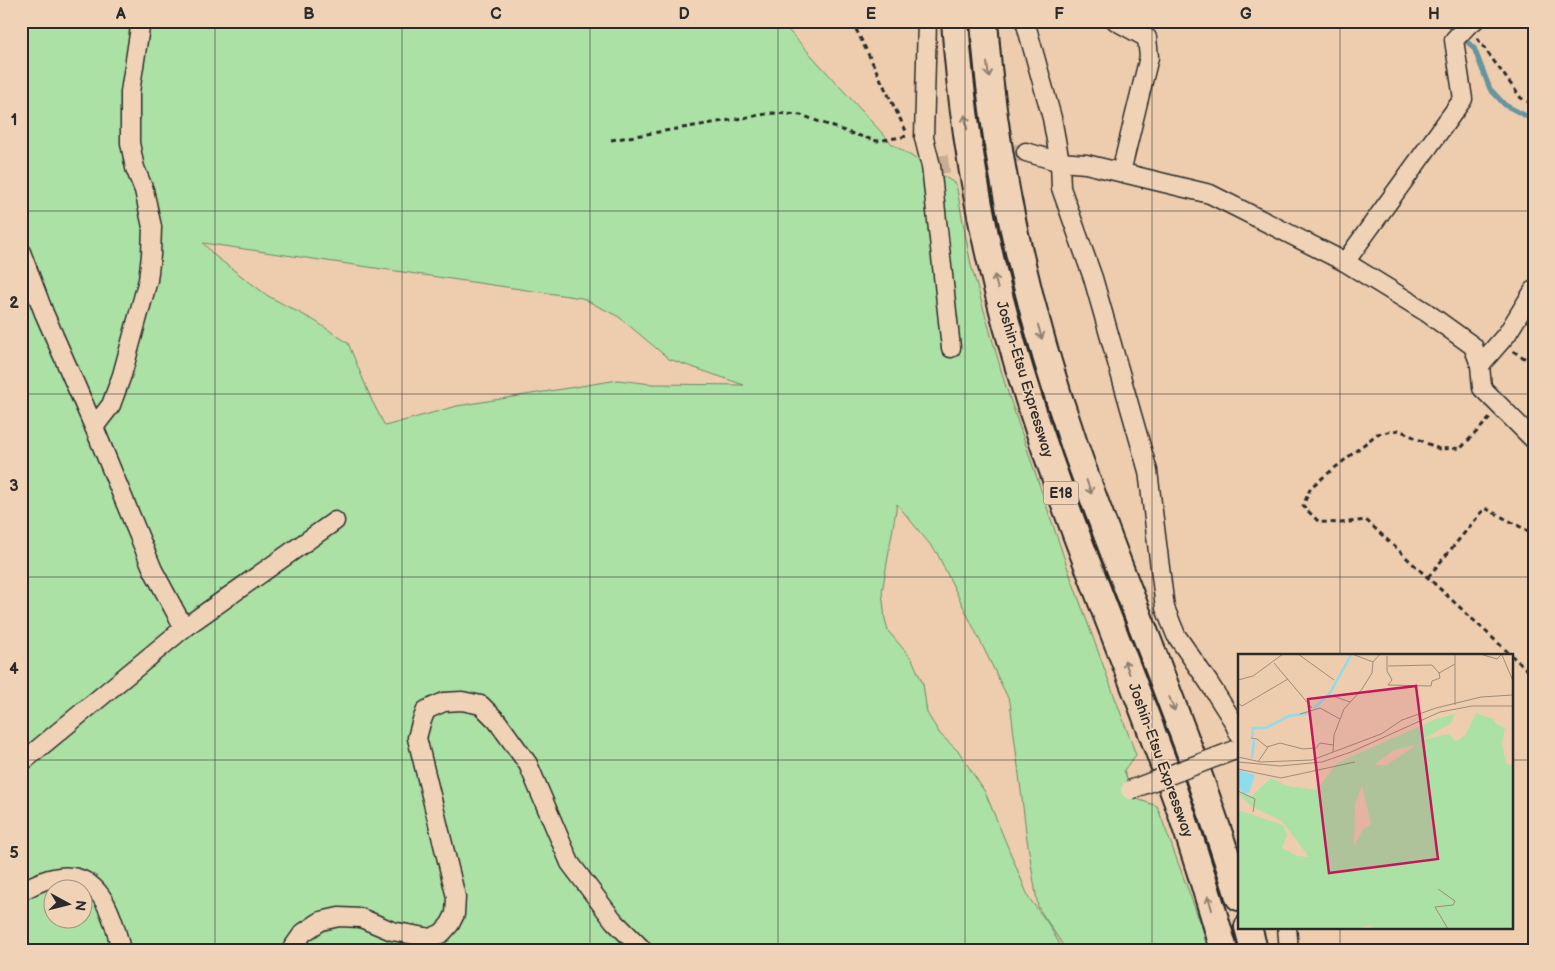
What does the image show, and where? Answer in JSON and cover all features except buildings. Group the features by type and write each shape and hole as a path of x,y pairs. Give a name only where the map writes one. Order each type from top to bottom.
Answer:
{"highway":[{"name":"Joshin-Etsu Expressway","path":"955,21 965,118 976,187 991,262 1011,338 1052,468 1179,805 1204,880 1224,950"},
{"name":"Joshin-Etsu Expressway","path":"984,21 987,62 1005,185 1019,252 1050,368 1081,463 1200,780 1238,894"},
{"path":"1248,928 1254,950"}],"street":[{"path":"94,427 111,405 122,375 148,280 152,255 152,227 144,190 135,168 130,143 130,92 141,21"},
{"path":"926,21 916,137 931,166 951,348"},
{"path":"1025,21 1052,118 1060,162 1061,188 1093,278 1148,471 1164,608 1176,635 1233,721 1238,744 1130,790"},
{"path":"1116,21 1147,38 1149,57 1121,172"},
{"path":"1345,262 1463,99 1454,40 1469,22"},
{"path":"1026,152 1060,162 1086,164 1210,194 1345,262 1426,312 1473,346 1480,365 1482,388 1534,440"},
{"path":"21,252 44,312 153,570 184,628"},
{"path":"1480,365 1507,334 1534,290"},
{"path":"21,763 184,628 335,522"},
{"path":"291,950 303,933 321,921 339,917 361,918 392,931 431,938 442,933 450,924 455,914 456,897 418,738 426,710 444,702 462,701 481,705 497,721 528,764 570,863 614,921 644,950"},
{"path":"21,892 54,878 66,877 90,884 106,902 116,928 121,950"},
{"path":"1287,928 1290,950"}],"path":[{"path":"611,140 772,113 801,115 877,141 916,137 852,21"},
{"path":"1469,22 1521,98 1534,105"},
{"path":"1500,342 1534,364"},
{"path":"1501,406 1461,448 1439,449 1399,430 1377,434 1310,487 1302,506 1319,522 1341,523 1366,520 1510,654"},
{"path":"1428,577 1485,508 1534,534"},
{"path":"1512,656 1534,676"}],"green space":[{"path":"21,21 780,21 892,144 956,184 971,265 1005,384 1069,572 1136,755 1124,770 1134,798 1157,806 1203,930 1207,950 1066,950 1038,907 1027,839 1010,702 937,553 897,504 882,592 888,631 912,659 923,684 927,713 940,734 959,752 985,792 1029,898 1047,922 1063,950 21,950","holes":["203,243 582,298 619,317 669,359 744,385 652,384 618,380 457,406 385,426 372,401 348,343 315,321 268,296 215,256"]}],"waterway":[{"path":"1444,21 1474,48 1490,89 1505,105 1534,120"}],"tunnel":[{"path":"931,166 1026,152"}]}
